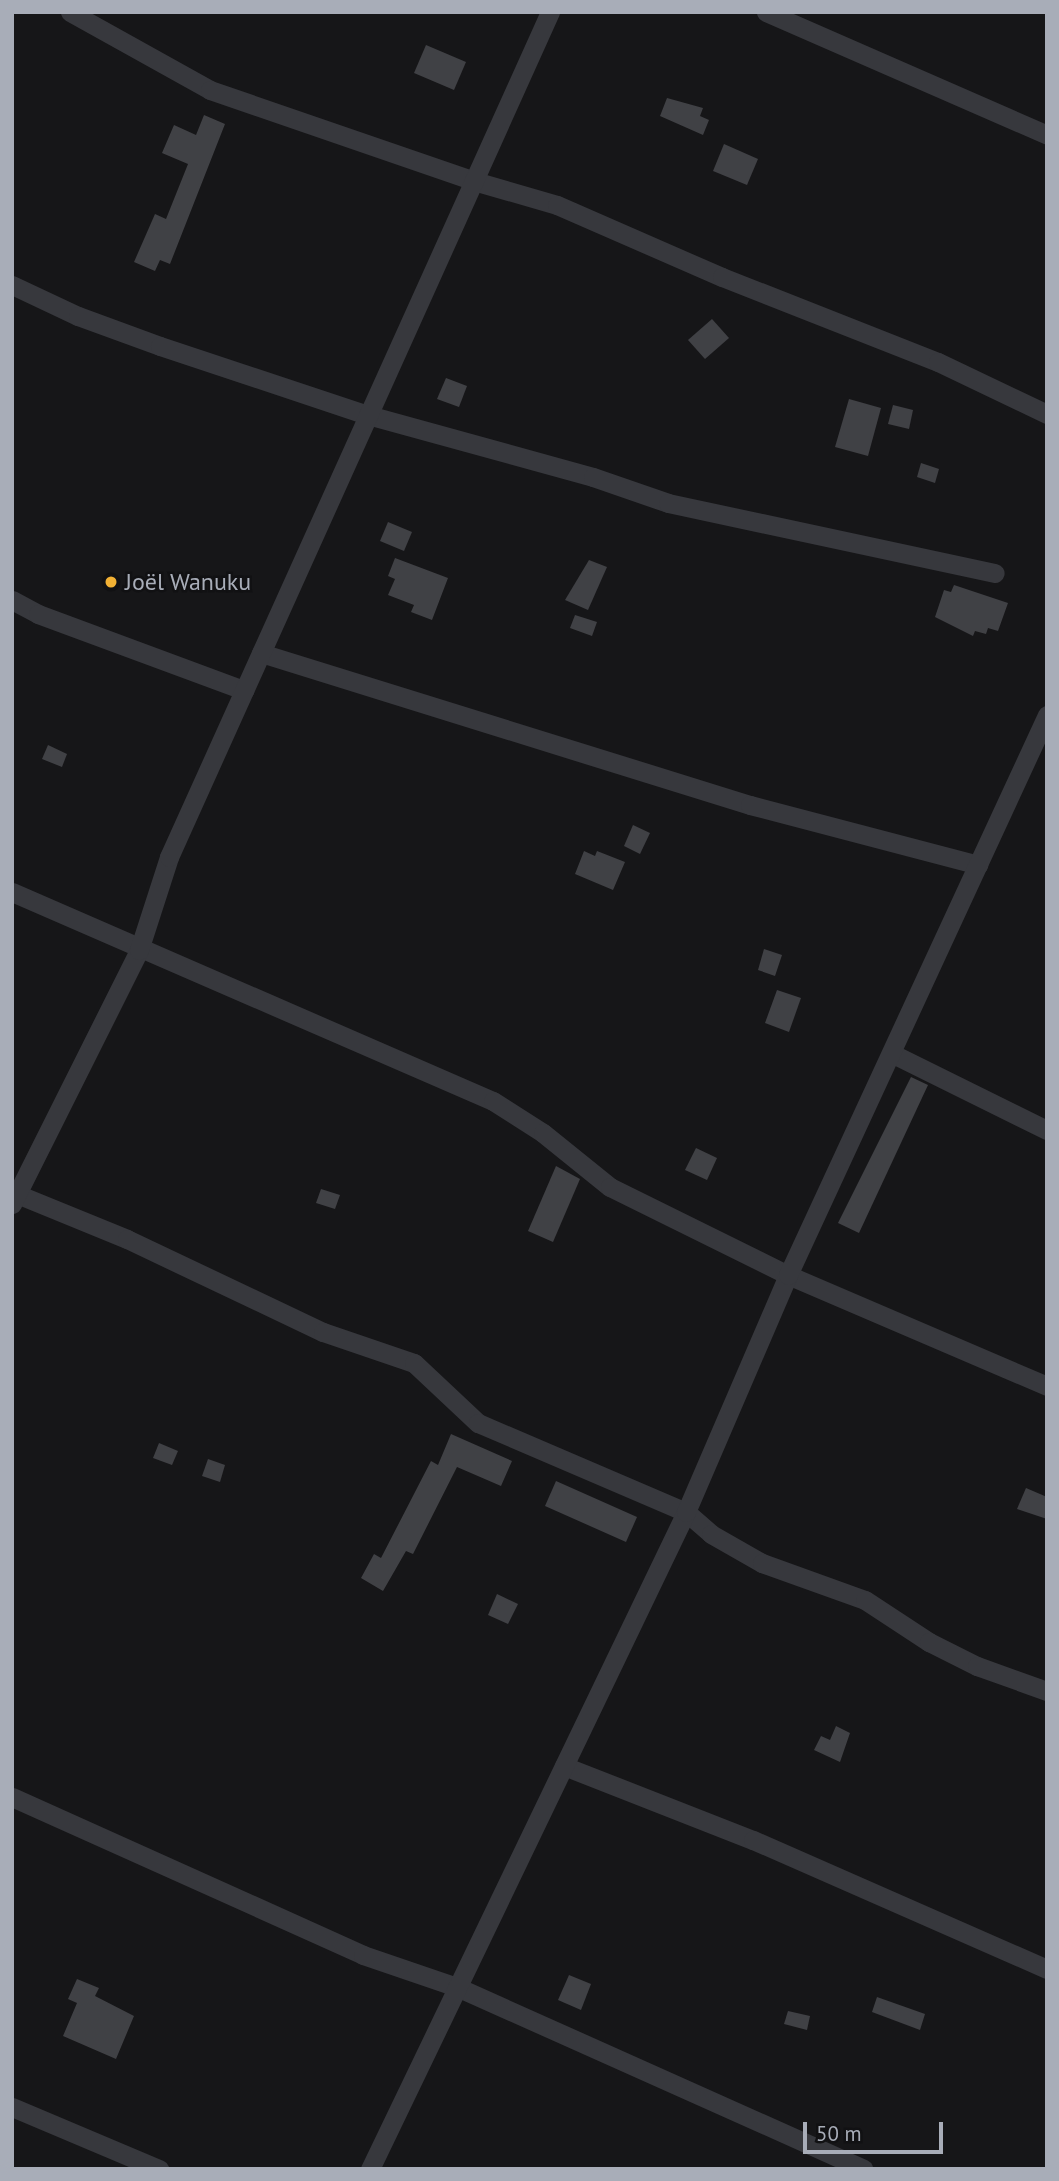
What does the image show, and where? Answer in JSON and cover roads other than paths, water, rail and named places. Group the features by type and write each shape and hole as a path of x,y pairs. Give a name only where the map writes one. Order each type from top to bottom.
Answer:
{"street":[{"path":"70,12 210,90 474,181 557,205 722,277 938,362 1047,414"},
{"path":"550,12 169,857 139,950 14,1196 127,1239 323,1332 414,1363 478,1423 686,1512 711,1534 762,1563 865,1600 929,1642 977,1666 1047,1691"},
{"path":"766,12 1047,135"},
{"path":"12,285 90,321 368,415 593,477 668,503 995,573"},
{"path":"12,600 38,614 244,690"},
{"path":"261,653 750,805 978,865"},
{"path":"370,2169 686,1512 788,1275 1044,728"},
{"path":"12,892 139,950 493,1101 544,1133 610,1188 788,1275 1047,1386"},
{"path":"893,1054 1047,1130"},
{"path":"564,1766 753,1840 1047,1969"},
{"path":"12,1797 363,1955 457,1987 863,2169"},
{"path":"12,2107 159,2169"}],"place":[{"name":"Joël Wanuku","path":"111,582"}]}
